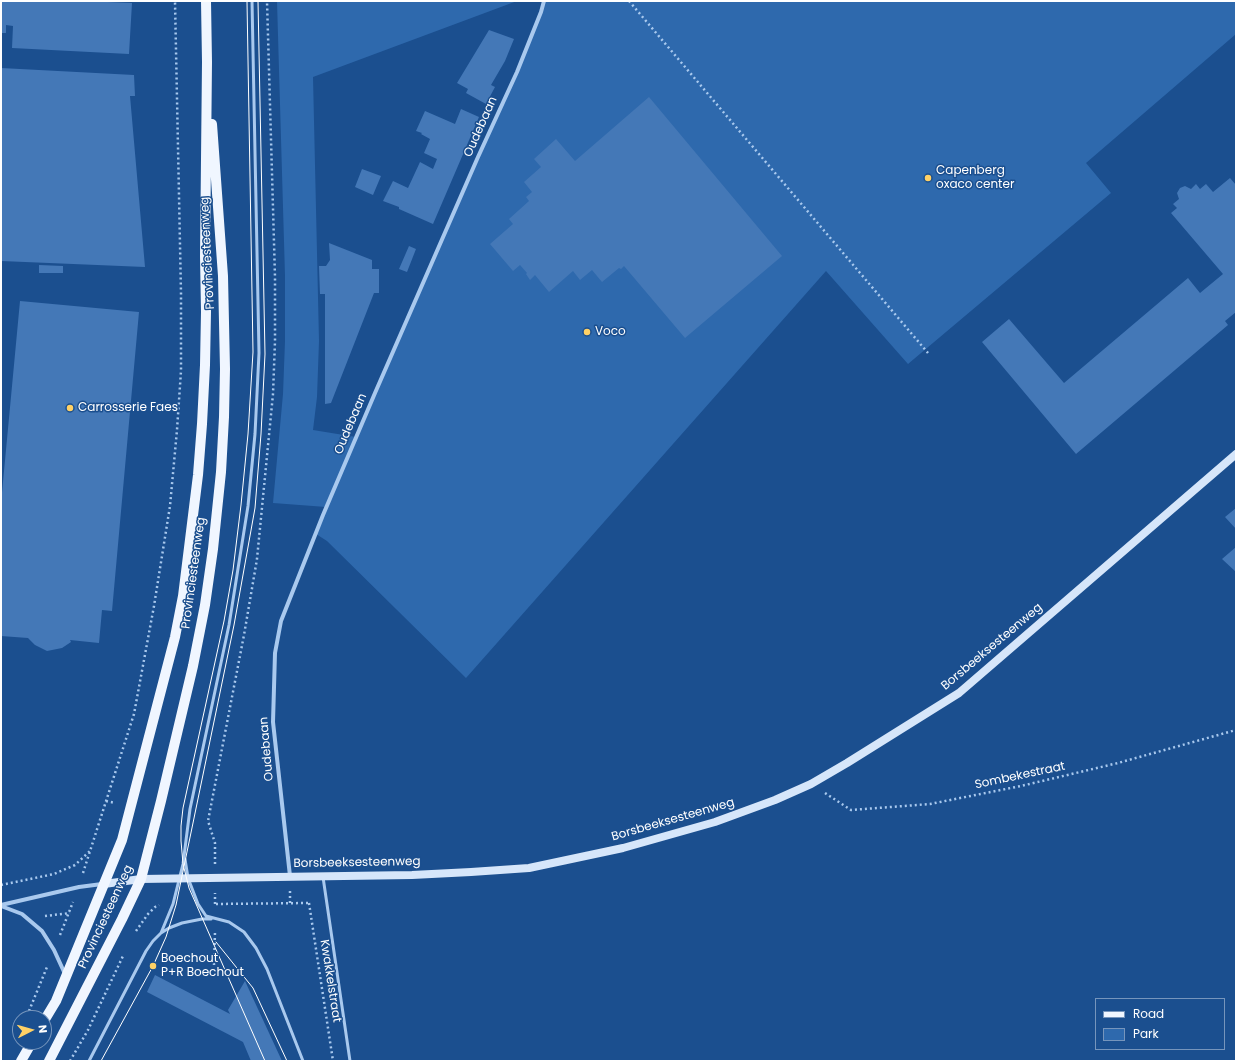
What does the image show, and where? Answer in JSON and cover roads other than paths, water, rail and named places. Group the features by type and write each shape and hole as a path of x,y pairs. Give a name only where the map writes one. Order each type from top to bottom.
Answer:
{"main road":[{"name":"Provinciesteenweg","path":"51,1010 56,1001 122,840 176,637 183,596 197,483 202,424 206,312 206,1"},
{"name":"Provinciesteenweg","path":"49,1061 141,879 161,801 200,630 213,549 221,472 226,369 218,188 207,62"},
{"path":"21,1061 27,1050"}],"street":[{"name":"Oudebaan","path":"290,876 273,722 275,653 281,620 323,514 375,393 478,157 517,72 544,1"},
{"name":"Borsbeeksesteenweg","path":"1,905 78,887 141,879 412,875 529,868 623,848 715,822 775,800 811,784 848,763 959,693 1236,454"},
{"name":"Borsbeeksesteenweg","path":"1,905 22,914 42,931 54,950 66,975"}],"lane":[{"path":"88,1061 146,951 161,933 184,878 184,853 190,809 229,625 248,506 255,434 259,353 252,1"},
{"path":"184,853 184,878 206,916 228,922 244,932 256,948 267,968 303,1061"},
{"path":"323,876 350,1061"},
{"path":"161,933 182,923 202,919 215,919"}],"tram line":[{"path":"247,1 253,352 248,434 233,570 224,621 183,808 181,841 183,864 189,888 265,1061"},
{"path":"101,1061 153,966 166,937 176,905 234,625 255,508 265,354 258,1"},
{"path":"216,942 253,988 287,1061"}],"place":[{"name":"Capenberg oxaco center","path":"928,178"},
{"name":"Voco","path":"587,332"},
{"name":"Carrosserie Faes","path":"70,408"},
{"name":"Boechout P+R Boechout","path":"153,966"}]}
